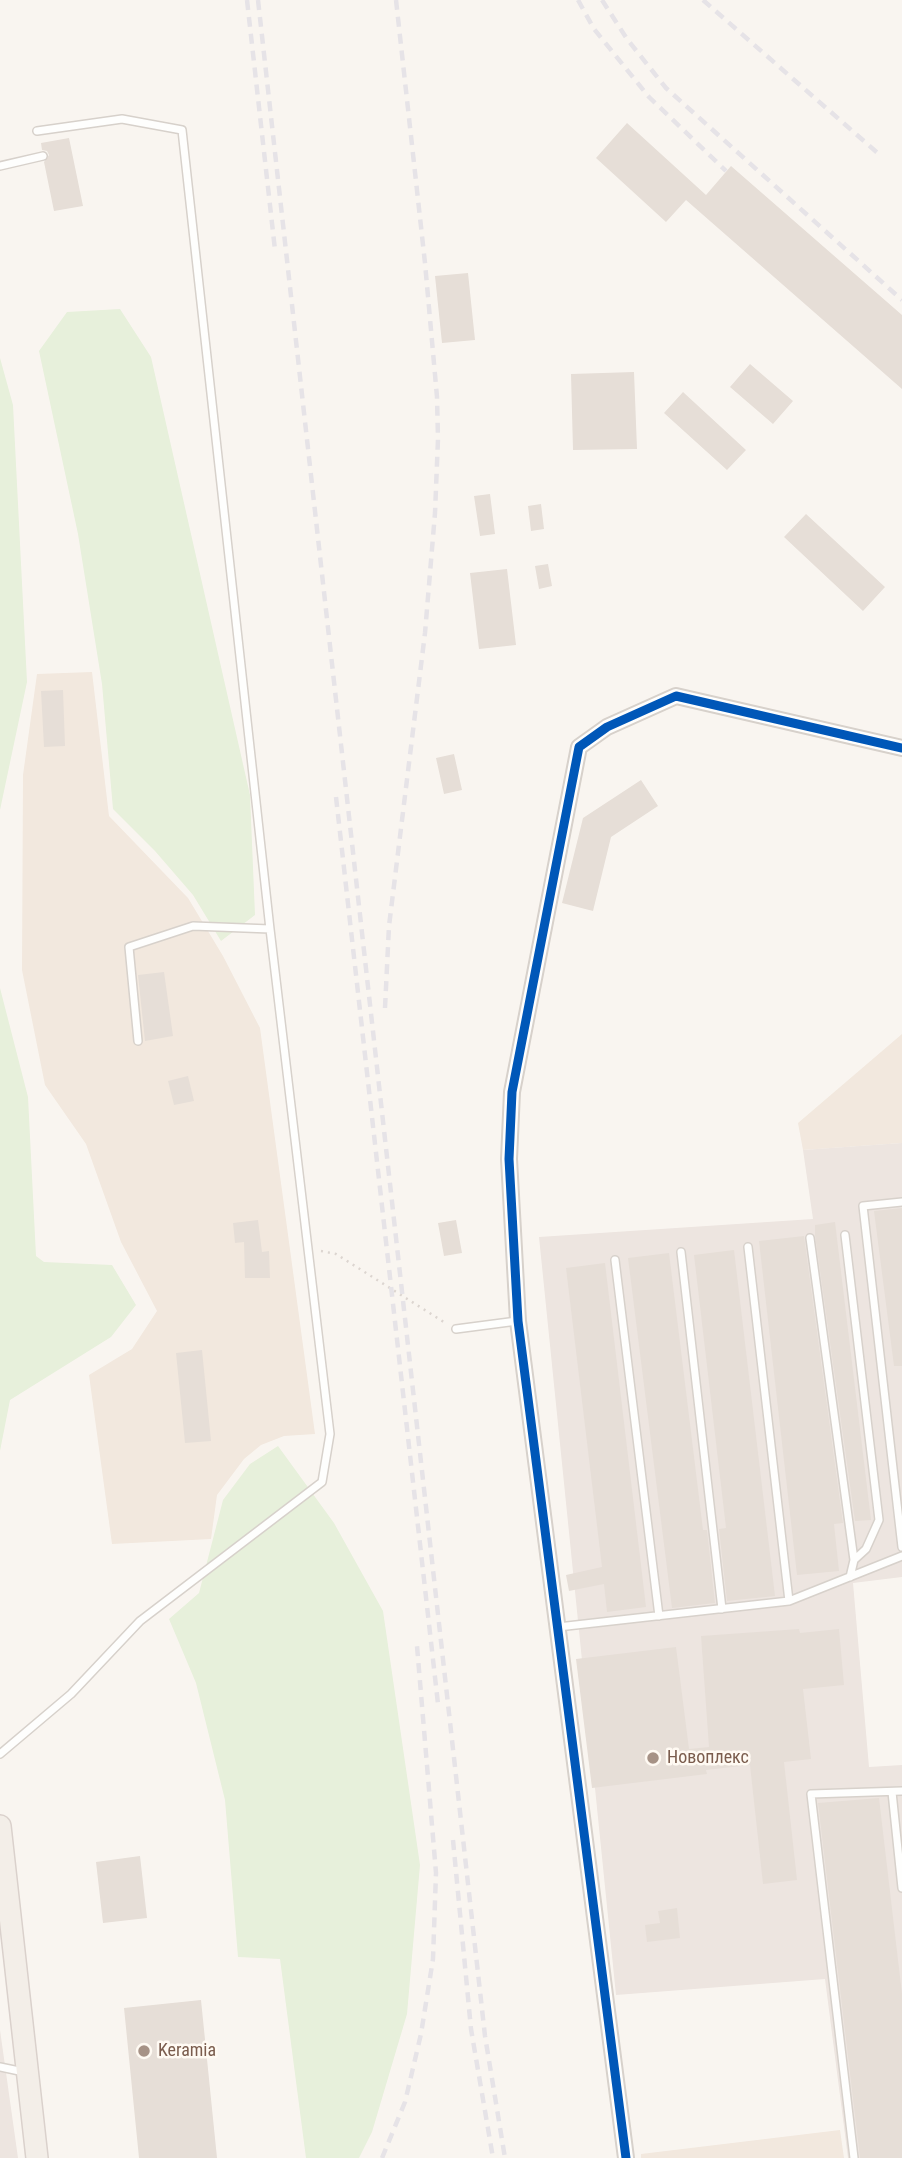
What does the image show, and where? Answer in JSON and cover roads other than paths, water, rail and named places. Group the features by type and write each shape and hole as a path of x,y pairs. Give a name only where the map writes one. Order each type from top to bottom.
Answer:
{"main road":[{"path":"0,1826 37,2158"}],"street":[{"path":"626,2158 518,1321 509,1159 512,1093 579,747 607,727 676,696 902,748"}],"lane":[{"path":"0,1754 71,1693 139,1621 322,1482 330,1434 270,929 182,130 122,119 37,131"},
{"path":"0,166 43,156"},
{"path":"138,1041 129,947 194,926 270,929"},
{"path":"902,1202 863,1206 902,1547"},
{"path":"845,1235 879,1520 866,1549 854,1560"},
{"path":"810,1238 854,1560 850,1577"},
{"path":"748,1247 789,1601"},
{"path":"681,1252 722,1609"},
{"path":"615,1260 659,1616"},
{"path":"456,1329 518,1321"},
{"path":"558,1627 789,1601 902,1556"},
{"path":"892,1791 902,1888"},
{"path":"854,2158 811,1794 902,1791"},
{"path":"0,2067 29,2073"}],"railway":[{"path":"247,0 275,250"},
{"path":"258,0 485,2036 505,2158"},
{"path":"385,1008 389,926 425,633 438,439 425,263 396,0"},
{"path":"578,0 594,29 649,97 726,171"},
{"path":"602,0 627,39 666,88 902,300"},
{"path":"703,0 881,156"},
{"path":"336,797 438,1704"},
{"path":"382,2158 405,2102 421,2034 433,1959 436,1873 417,1646"},
{"path":"453,1840 471,2029 493,2158"}],"place":[{"name":"Новоплекс","path":"653,1758"},
{"name":"Keramia","path":"144,2051"}]}
